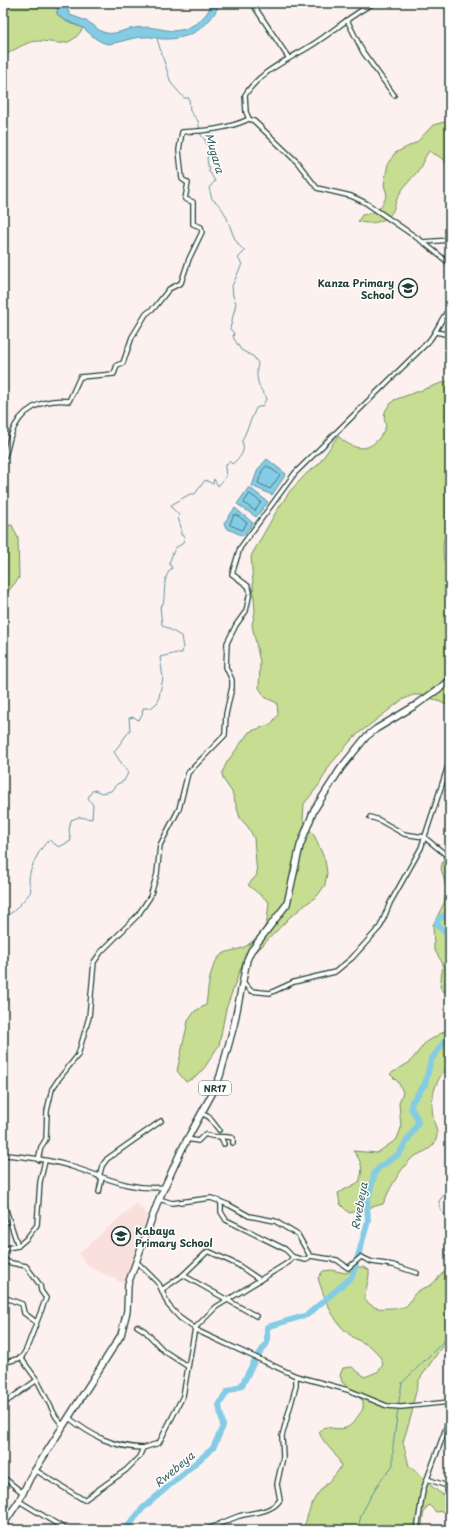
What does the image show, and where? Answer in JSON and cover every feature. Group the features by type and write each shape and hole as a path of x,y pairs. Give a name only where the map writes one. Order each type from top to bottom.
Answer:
{"main road":[{"name":"NR17","path":"3,1525 19,1501 35,1470 121,1335 127,1311 128,1284 136,1261 159,1200 187,1139 213,1092 220,1076 247,960 251,952 287,904 300,846 314,810 341,768 366,737 376,729 416,705 447,683 450,679"}],"street":[{"path":"252,3 288,57"},
{"path":"248,119 244,100 246,93 265,73 288,57 321,39 374,3"},
{"path":"347,20 363,52 394,95"},
{"path":"3,459 16,424 26,412 34,406 54,399 69,401 80,376 114,374 117,365 123,363 127,356 132,337 146,314 155,307 169,289 181,283 189,259 202,232 201,226 193,224 193,202 185,199 188,182 182,179 179,150 182,132 224,127 248,119 254,121 294,160 317,188 354,197 423,242 450,264"},
{"path":"423,242 450,240"},
{"path":"38,1160 41,1147 46,1138 47,1111 52,1089 78,1055 89,1017 94,962 101,952 135,920 150,897 157,874 160,845 179,809 188,773 225,735 226,714 232,688 232,680 226,667 227,644 236,625 246,611 250,592 248,586 232,574 240,548 302,464 341,429 413,358 436,332 450,308"},
{"path":"436,332 450,335"},
{"path":"243,982 250,991 270,993 285,985 326,975 339,969 380,927 390,903 421,848 450,760"},
{"path":"370,817 379,820 404,834 424,837 450,858"},
{"path":"201,1113 209,1117 219,1130"},
{"path":"99,1192 102,1166 107,1159 161,1121"},
{"path":"187,1139 198,1141 205,1134 210,1137 225,1136 233,1138 233,1143"},
{"path":"221,1137 224,1144"},
{"path":"3,1155 60,1163 124,1185 165,1187"},
{"path":"3,1253 8,1248 18,1246 26,1239 39,1220 40,1182 45,1161"},
{"path":"159,1200 172,1203 203,1198 221,1202 249,1216 275,1221 298,1235 310,1256"},
{"path":"3,1201 18,1246"},
{"path":"221,1202 221,1212 226,1220 285,1249 293,1257 306,1260 310,1256"},
{"path":"163,1289 183,1275 208,1251 238,1266 260,1280"},
{"path":"310,1256 337,1260 348,1268 361,1258 372,1262 393,1265 417,1273"},
{"path":"3,1257 6,1262 26,1266 40,1285 41,1291 46,1298 26,1350 21,1358 6,1362 3,1360"},
{"path":"69,1418 101,1440 128,1448 142,1448 159,1444 183,1396 187,1366 195,1328 216,1307 289,1262 293,1257"},
{"path":"136,1261 163,1289 172,1312 195,1328 296,1376 348,1390 387,1406 401,1407 450,1402"},
{"path":"183,1275 228,1301 243,1307 256,1316"},
{"path":"3,1297 22,1304 24,1313 36,1322"},
{"path":"137,1326 145,1331 164,1351 187,1366"},
{"path":"21,1358 38,1380 56,1416 63,1426"},
{"path":"206,1530 239,1516 268,1510 276,1506 280,1500 277,1484 283,1458 282,1436 296,1386 296,1376"},
{"path":"3,1404 38,1380"},
{"path":"418,1530 420,1504 427,1479 446,1428 450,1409"},
{"path":"35,1470 84,1500 126,1470 139,1457 142,1448"},
{"path":"3,1477 23,1492"},
{"path":"427,1479 450,1487"},
{"path":"19,1501 67,1530"}],"shaded area":[{"name":"Kabaya Primary School","path":"136,1203 150,1217 125,1284 89,1267 78,1254"}],"green space":[{"path":"3,3 58,3 57,14 67,22 83,28 77,36 70,41 57,43 36,41 25,44 3,56"},
{"path":"444,122 450,125 450,167 440,157 429,151 419,170 401,192 389,216 374,223 358,221 362,215 378,210 385,200 387,195 384,185 388,163 395,153 417,142 433,125"},
{"path":"450,380 449,475 451,511 443,548 444,561 450,574 450,693 447,697 447,705 424,695 413,695 402,700 354,737 330,765 319,785 304,804 303,820 315,837 325,860 327,873 325,885 318,895 290,917 262,946 243,962 226,1009 219,1045 205,1067 197,1076 186,1082 177,1071 188,1021 195,1011 206,1005 213,967 219,957 243,948 251,943 264,928 268,916 269,902 248,885 257,875 254,838 248,827 240,818 232,792 223,779 222,773 227,762 249,732 271,724 278,715 277,703 266,698 259,688 260,662 252,625 255,612 251,556 276,512 290,491 307,473 318,465 338,436 352,446 359,448 365,448 371,445 377,441 382,434 386,426 384,418 385,412 394,400"},
{"path":"12,525 18,538 19,578 3,598 3,526"},
{"path":"450,846 450,995 444,992 440,987 443,964 434,949 433,925 444,903 447,891 441,868 446,850"},
{"path":"450,1025 450,1067 437,1082 432,1103 437,1133 434,1144 413,1157 406,1164 383,1204 349,1213 340,1204 338,1193 359,1182 362,1169 358,1158 353,1151 377,1153 397,1139 401,1128 399,1103 403,1092 398,1082 390,1074 410,1062 425,1043 445,1031"},
{"path":"358,1267 364,1267 369,1270 365,1300 373,1306 382,1308 405,1307 419,1291 431,1285 444,1272 450,1271 450,1338 443,1345 419,1380 412,1413 403,1442 409,1466 439,1492 450,1498 450,1504 444,1511 436,1512 429,1505 426,1508 422,1530 303,1530 315,1498 341,1466 337,1457 321,1437 319,1432 325,1427 339,1429 348,1427 355,1421 363,1409 363,1401 342,1382 340,1375 343,1368 352,1367 365,1377 379,1371 383,1364 380,1357 373,1349 349,1334 333,1316 318,1278 323,1271 331,1270 346,1273"}],"water":[{"path":"58,3 65,3 70,15 88,22 102,32 117,33 143,27 173,31 187,28 200,21 212,3 220,3 204,26 189,35 172,39 139,37 108,44 97,40 83,28 60,17 57,14"},
{"path":"267,459 286,474 272,495 252,486 258,469"},
{"path":"249,487 268,502 256,517 237,504"},
{"path":"235,508 253,523 243,536 226,528 224,523"}],"waterway":[{"name":"Mugara","path":"3,918 14,911 30,893 29,875 33,864 46,843 49,840 59,847 71,841 69,831 71,820 79,817 92,819 93,805 88,798 92,791 95,790 101,793 111,791 117,784 124,781 128,773 114,752 130,730 129,718 134,717 138,720 142,716 143,708 151,708 158,702 163,678 160,657 182,653 183,648 181,636 162,625 160,606 163,604 167,575 172,568 169,563 175,548 182,544 185,537 181,535 181,527 178,518 179,515 171,505 190,494 195,494 205,480 213,484 214,479 218,486 226,477 225,467 229,461 232,464 242,454 242,441 256,408 262,406 267,398 261,390 258,382 258,363 254,357 241,350 233,337 234,333 230,329 236,303 233,296 232,286 242,264 238,258 245,251 239,246 235,239 223,211 212,199 209,188 215,181 209,171 207,159 209,151 205,140 201,135 198,121 190,111 189,98 184,98 171,83 157,39"},
{"name":"Rwebeya","path":"450,874 450,884"},
{"name":"Rwebeya","path":"450,916 443,916 438,920 437,925 450,936"},
{"name":"Rwebeya","path":"450,974 447,986 450,990"},
{"name":"Rwebeya","path":"258,1356 267,1343 267,1327 307,1315 352,1277 368,1221 367,1202 375,1172 399,1154 418,1123 417,1118 411,1108 412,1102 425,1084 431,1060 450,1034"},
{"path":"450,1187 439,1201 440,1210 450,1219"},
{"path":"450,1250 445,1252 450,1266"},
{"path":"398,1406 402,1383 450,1335"},
{"name":"Rwebeya","path":"125,1530 143,1508 213,1448 223,1426 219,1405 227,1392 242,1385 255,1360"},
{"path":"357,1530 362,1513 376,1487 393,1465 393,1446 398,1409"}],"place":[{"name":"Kanza Primary School","path":"408,288"},
{"name":"Kabaya Primary School","path":"121,1236"}]}
